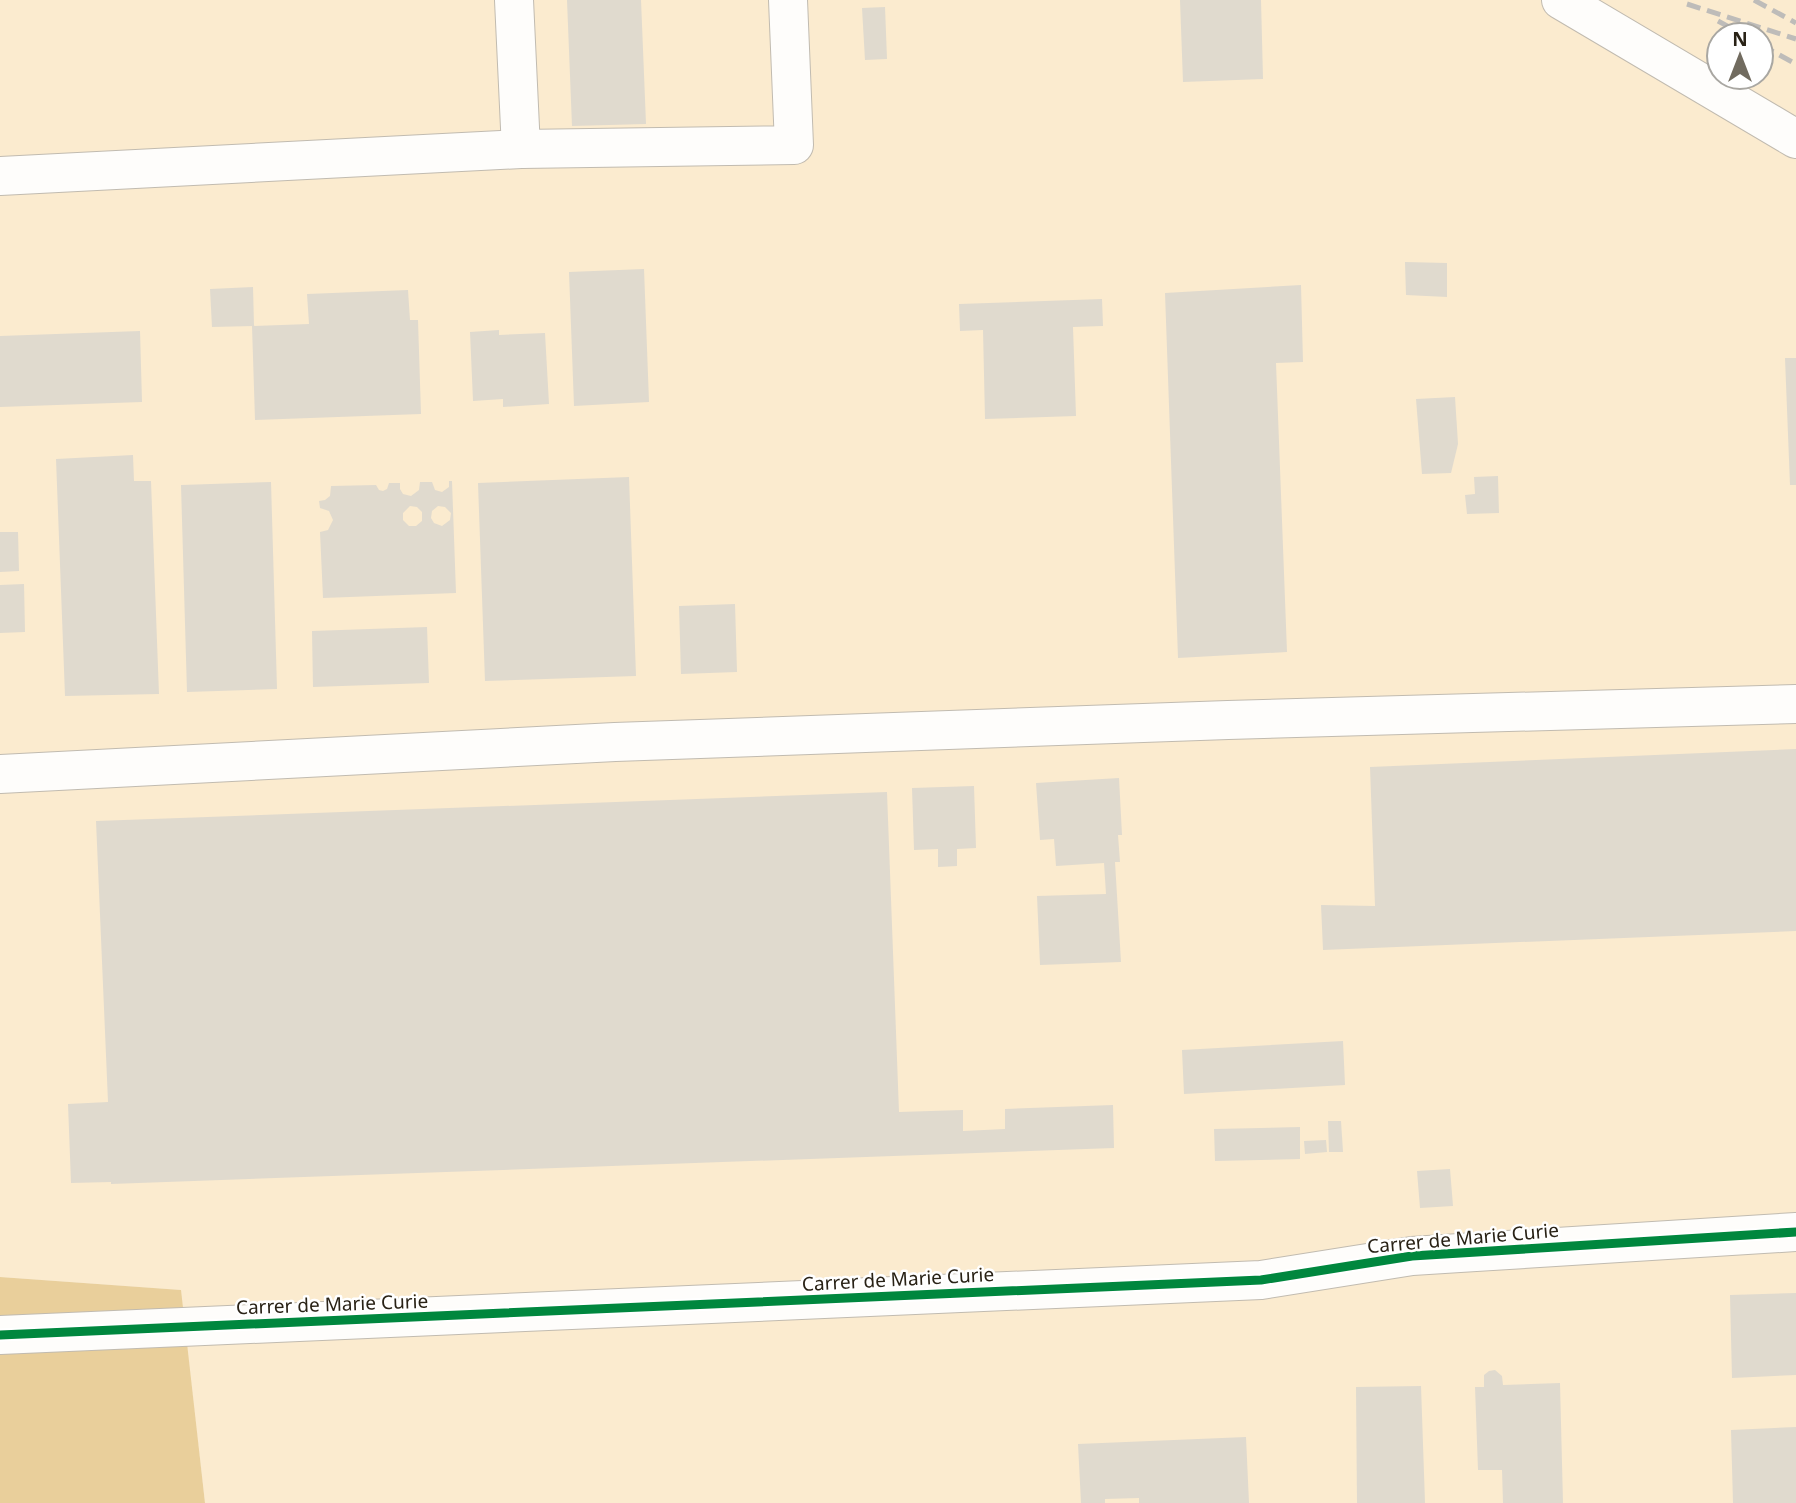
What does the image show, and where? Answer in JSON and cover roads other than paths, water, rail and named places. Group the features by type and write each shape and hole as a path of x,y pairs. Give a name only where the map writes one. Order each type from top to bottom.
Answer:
{"street":[{"path":"514,0 521,149"},
{"path":"0,176 521,149 794,145 788,0"},
{"path":"1560,0 1796,139"},
{"path":"0,774 615,742 1214,720 1796,704"},
{"name":"Carrer de Marie Curie","path":"0,1335 1261,1280 1412,1256 1796,1232"}],"railway":[{"path":"1754,0 1796,23"},
{"path":"1687,4 1796,39"},
{"path":"1775,53 1796,64"}]}
